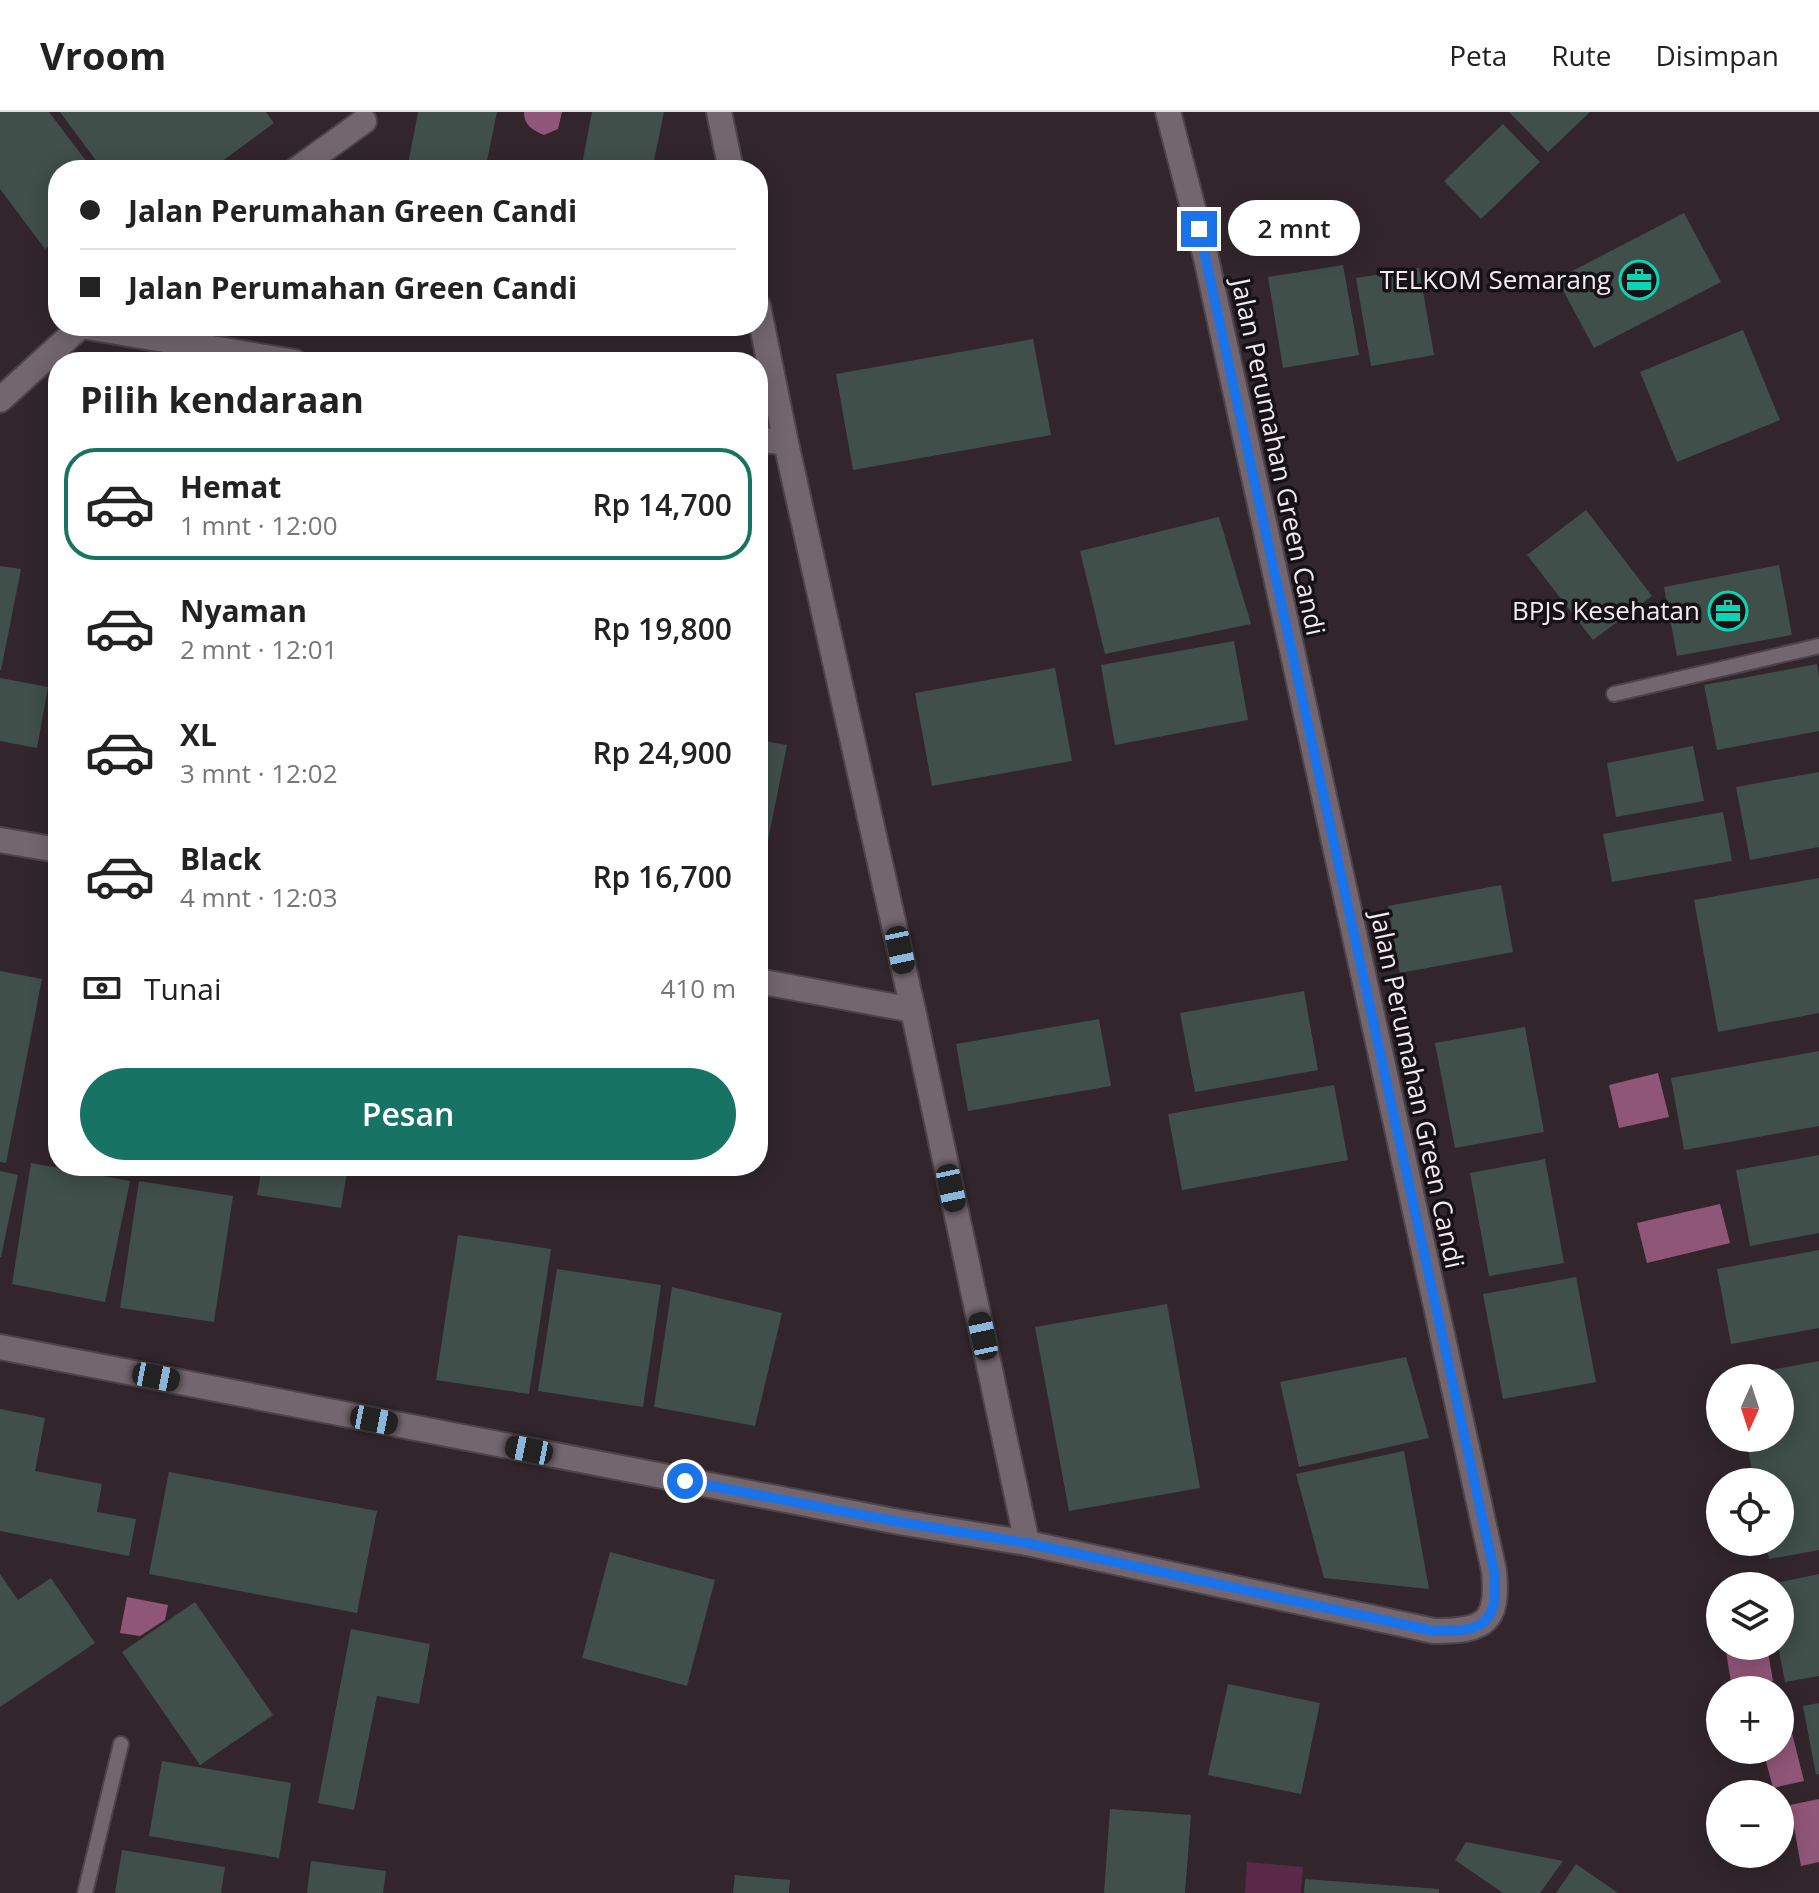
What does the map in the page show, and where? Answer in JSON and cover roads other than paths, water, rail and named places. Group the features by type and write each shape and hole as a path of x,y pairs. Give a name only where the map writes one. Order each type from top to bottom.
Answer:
{"street":[{"path":"719,112 729,160"},
{"name":"Jalan Perumahan Green Candi","path":"0,1347 899,1522 1027,1543 1434,1631 1464,1630 1488,1619 1495,1599 1494,1571 1206,258 1168,112"},
{"path":"310,160 364,121"},
{"path":"53,352 70,336"},
{"path":"140,336 236,352"},
{"path":"768,355 1027,1543"},
{"path":"0,400 48,356"},
{"path":"768,440 786,443"},
{"path":"0,840 48,848"},
{"path":"768,983 913,1010"}],"lane":[{"path":"1614,694 1819,646"},
{"path":"85,1893 121,1744"}],"place":[{"name":"TELKOM Semarang","path":"1639,280"},
{"name":"BPJS Kesehatan","path":"1728,611"}]}
